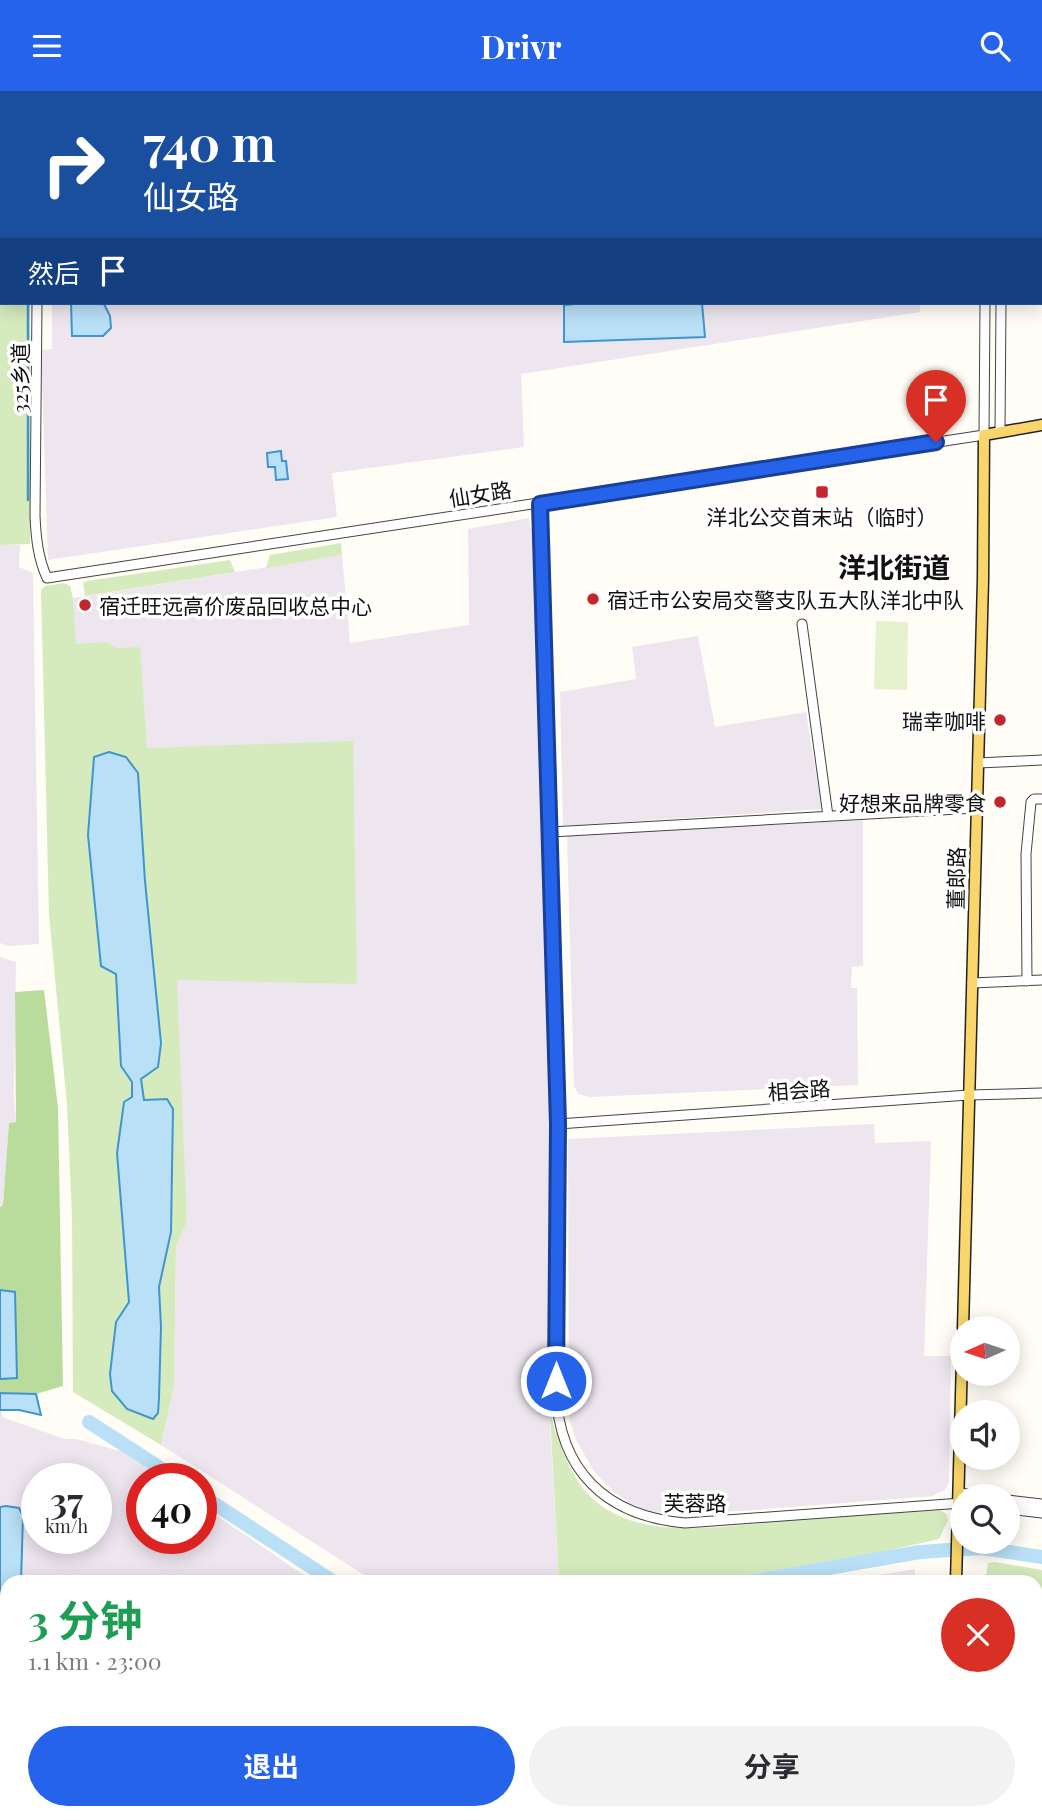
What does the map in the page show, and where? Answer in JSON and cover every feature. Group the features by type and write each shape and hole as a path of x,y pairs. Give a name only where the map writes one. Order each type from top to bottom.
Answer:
{"main road":[{"name":"仙女路","path":"984,435 1042,425"},
{"name":"董郎路","path":"963,1316 983,580 984,435"},
{"path":"960,1484 962,1386"},
{"path":"956,1575 957,1554"}],"street":[{"name":"325乡道","path":"37,305 36,540 47,578"},
{"name":"董郎路","path":"984,435 985,305"},
{"path":"1000,305 1000,432"},
{"name":"仙女路","path":"47,578 984,435"},
{"name":"芙蓉路","path":"540,504 558,1124 557,1407 565,1444 579,1468 600,1492 628,1511 658,1521 685,1523 950,1501"},
{"path":"802,624 828,816"},
{"path":"978,763 1042,760"},
{"path":"1027,981 1025,913 1031,802 1034,799 1042,799"},
{"path":"551,832 976,808"},
{"path":"972,983 1042,980"},
{"name":"相会路","path":"558,1124 969,1095 1042,1093"},
{"path":"1020,1501 1042,1504"},
{"path":"1020,1510 1042,1513"}],"shaded area":[{"path":"52,305 920,305 920,312 521,374 524,447 332,473 337,517 48,560 41,350 52,349"},
{"path":"529,518 530,528 536,530 547,831 553,1135 554,1405 549,1406 559,1575 364,1575 217,1481 217,1463 189,1463 161,1445 174,1386 176,1246 187,1222 176,980 353,742 56,751 56,601 342,555 350,643 469,625 468,529"},
{"path":"0,545 20,545 19,567 33,573 39,944 8,946 0,943"},
{"path":"698,636 715,727 806,712 822,809 563,826 560,692 636,679 632,647"},
{"path":"863,820 863,966 852,967 851,988 857,988 858,1085 589,1097 578,1094 574,1086 567,835"},
{"path":"0,957 16,962 16,1122 9,1123 3,1206 0,1205"},
{"path":"874,1124 875,1143 931,1141 924,1356 950,1356 949,1482 945,1490 932,1496 666,1514 651,1512 631,1504 614,1492 595,1473 576,1440 569,1418 568,1139"},
{"path":"0,1410 2,1417 65,1439 76,1439 123,1452 139,1463 126,1463 126,1554 217,1554 217,1516 304,1575 0,1575"},
{"path":"915,1569 915,1575 880,1575"}],"green space":[{"path":"0,305 30,305 30,544 0,545"},
{"path":"341,543 342,555 266,568 270,555"},
{"path":"230,560 235,572 85,596 83,583 87,581"},
{"path":"64,583 70,586 73,598 76,644 106,642 117,648 140,647 147,748 353,741 357,984 177,980 187,1222 176,1246 174,1386 161,1445 73,1392 72,1217 67,1105 49,914 41,590 45,586"},
{"path":"876,621 908,622 907,690 874,689"},
{"path":"44,990 58,1108 63,1386 36,1394 0,1392 0,1207 3,1205 9,1123 16,1122 15,992"},
{"path":"550,1414 566,1458 579,1483 598,1504 622,1517 650,1525 710,1528 814,1517 940,1510 946,1514 948,1520 939,1539 873,1554 746,1575 559,1575"},
{"path":"988,1563 1042,1570 1042,1575 986,1575"}],"water":[{"path":"71,305 104,305 110,316 111,328 103,336 72,336"},
{"path":"564,305 702,305 705,337 564,342"},
{"path":"281,451 282,461 286,461 288,479 276,480 275,467 268,467 267,453"},
{"path":"109,752 126,757 138,773 145,881 161,1043 158,1067 141,1079 144,1100 167,1099 173,1109 171,1232 159,1287 159,1398 158,1413 153,1419 127,1409 112,1391 110,1374 116,1322 129,1302 117,1153 124,1102 132,1097 132,1082 121,1066 116,974 101,966 88,835 94,757"},
{"path":"0,1290 15,1292 17,1378 0,1379"},
{"path":"0,1393 36,1394 41,1415 19,1410 0,1410"},
{"path":"0,1507 19,1508 21,1575 0,1575"}],"waterway":[{"path":"28,305 28,500"},
{"path":"89,1422 152,1463"},
{"path":"217,1505 323,1575"},
{"path":"789,1575 920,1552 950,1550"},
{"path":"1020,1554 1042,1557"}],"place":[{"name":"洋北公交首末站（临时）","path":"822,492"},
{"name":"宿迁市公安局交警支队五大队洋北中队","path":"593,599"},
{"name":"宿迁旺远高价废品回收总中心","path":"85,605"},
{"name":"瑞幸咖啡","path":"1000,720"},
{"name":"好想来品牌零食","path":"1000,802"}],"district":[{"name":"洋北街道","path":"894,566"}],"route":[{"path":"556,1381 558,1124 540,504 936,442"}]}
